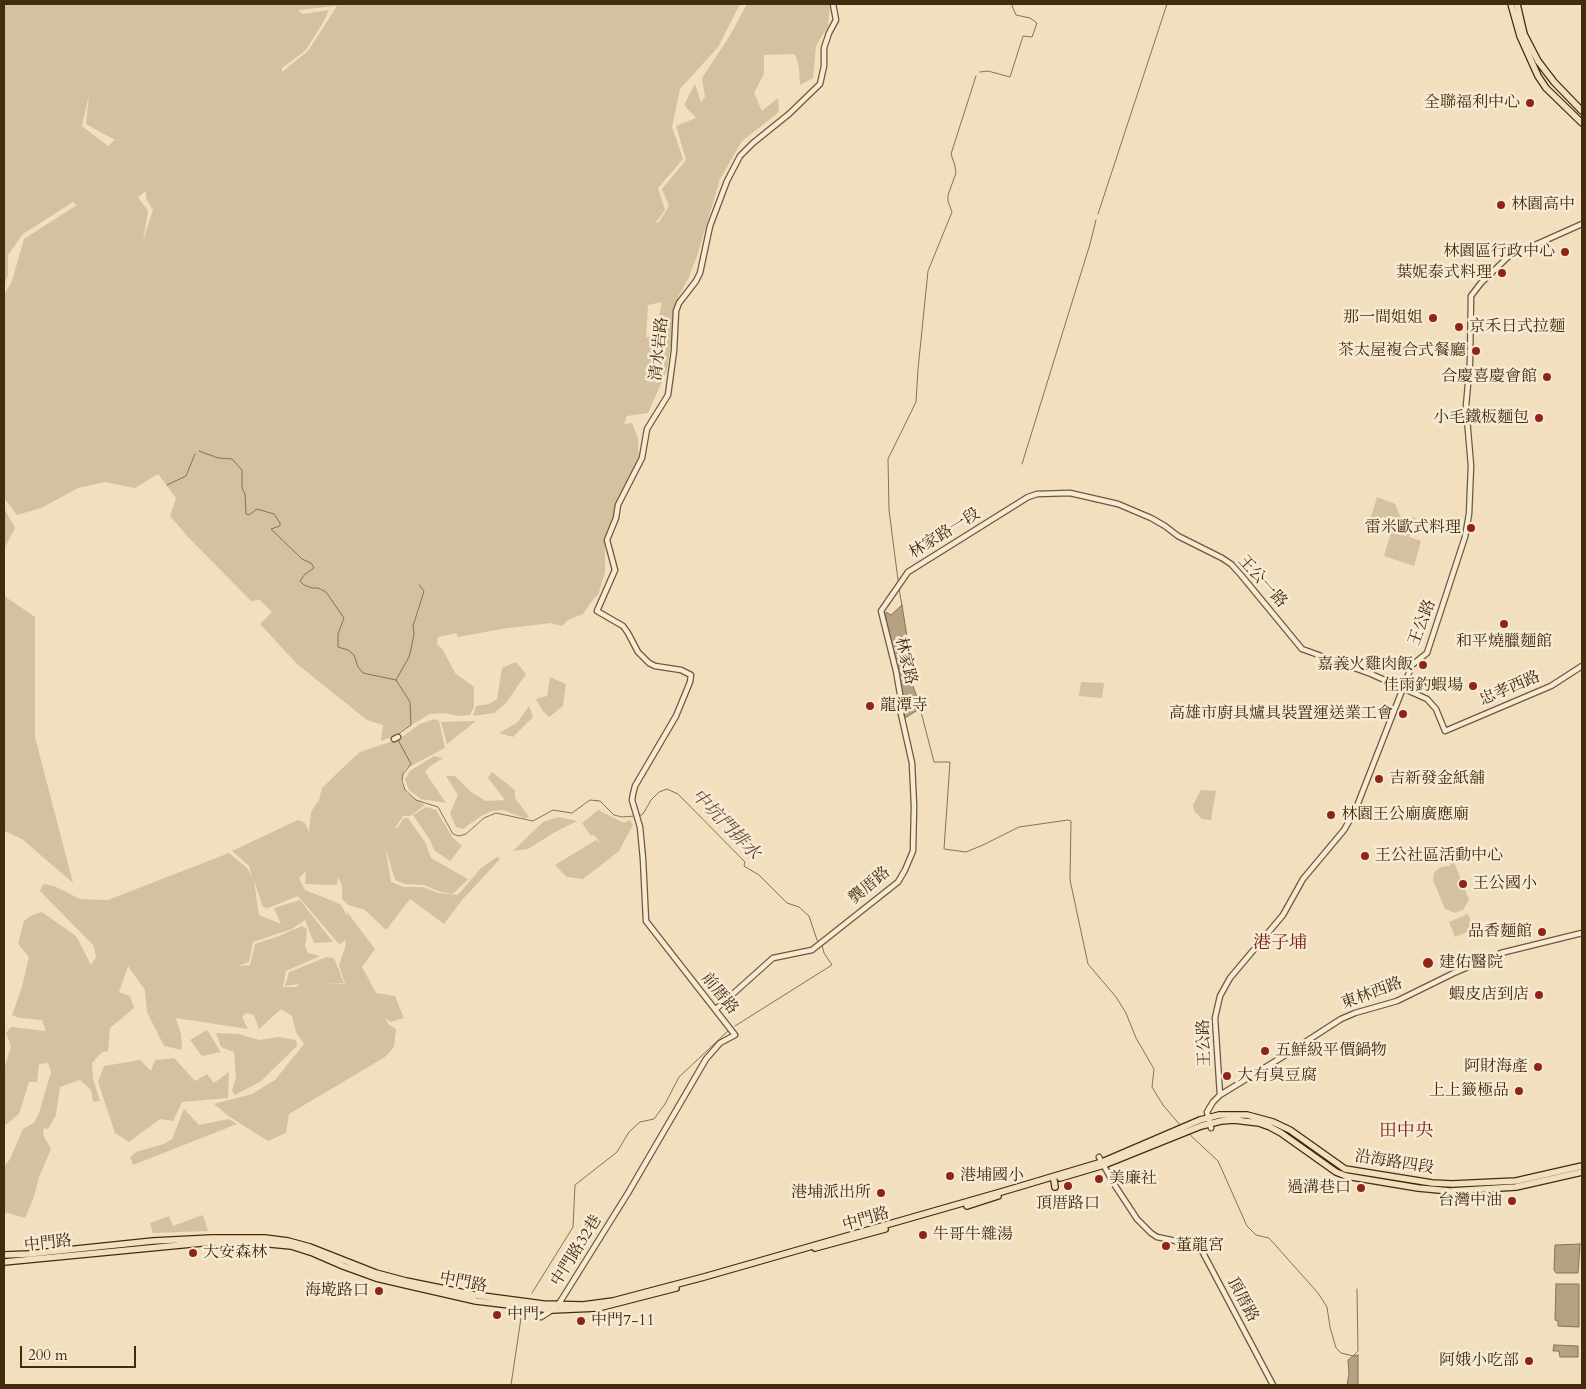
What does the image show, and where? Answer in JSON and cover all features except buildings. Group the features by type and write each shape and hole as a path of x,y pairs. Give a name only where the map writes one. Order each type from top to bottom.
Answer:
{"main road":[{"path":"1511,4 1520,36 1532,64 1546,88 1582,123"},
{"path":"1517,4 1524,34 1538,61 1554,82 1582,111"},
{"name":"沿海路四段","path":"1210,1123 1234,1114 1264,1118 1290,1130 1340,1167 1363,1173 1452,1184 1530,1181"},
{"name":"沿海路四段","path":"1210,1123 1234,1120 1259,1123 1280,1133 1302,1151 1336,1172 1358,1179 1432,1190 1516,1187 1530,1181"},
{"path":"913,1219 1054,1180 1182,1131 1210,1123"},
{"path":"913,1219 1102,1161"},
{"path":"1530,1181 1582,1166"},
{"path":"1530,1181 1582,1172"},
{"path":"1054,1180 1055,1187"},
{"name":"中門路","path":"4,1262 202,1243 250,1242 290,1246 376,1278 476,1301 554,1308 598,1308 633,1300 913,1219"},
{"name":"中門路","path":"4,1255 204,1238 265,1238 288,1241 310,1247 376,1274 475,1295 554,1308"},
{"path":"56,1257 57,1264"}],"street":[{"name":"清水岩路","path":"636,812 632,800 635,786 676,716 691,675 681,670 655,666 648,662 638,652 623,626 597,611 615,570 607,540 616,518 618,505 642,458 647,429 668,395 674,351 676,312 679,303 700,273 710,226 724,188 740,156 820,84 824,66 824,48 836,20 834,4"},
{"name":"王公路","path":"1220,1095 1215,1018 1220,996 1230,978 1283,915 1303,879 1344,830 1355,811 1412,666 1427,654 1468,529 1472,466 1466,406 1470,362 1471,296 1481,282 1508,257 1582,224"},
{"name":"王公一路","path":"1037,494 1070,492 1118,504 1151,518 1178,536 1231,564 1302,649 1422,696 1432,704 1445,731"},
{"name":"林家路一段","path":"881,611 908,572 1028,497 1037,494"},
{"name":"林家路","path":"881,611 896,671 901,714 912,763 914,806"},
{"name":"忠孝西路","path":"1445,731 1551,686 1582,666"},
{"name":"龔厝路","path":"716,1009 770,960 779,956 808,952 900,878 913,851 914,806"},
{"name":"前厝路","path":"628,1194 706,1059 720,1043 735,1035 646,921 643,859 636,812"},
{"name":"東林西路","path":"1210,1123 1207,1112 1220,1095 1347,1016 1398,1001 1501,953 1582,933"},
{"name":"頂厝路","path":"1102,1161 1137,1220 1151,1233 1157,1237 1195,1245 1201,1249 1273,1385"},
{"name":"中門路32巷","path":"541,1316 554,1308 628,1194"}],"shaded area":[{"path":"4,4 740,4 718,47 680,89 672,127 683,159 658,188 665,210 655,223 659,222 669,206 662,189 686,160 676,126 696,118 684,105 695,84 701,102 705,97 702,78 729,37 747,4 830,4 828,26 816,46 813,78 800,85 799,67 795,54 764,55 764,74 754,93 762,111 778,98 779,112 742,141 720,179 697,256 688,279 678,297 667,370 648,413 627,416 624,424 632,423 638,438 639,462 605,535 605,572 598,595 583,614 568,620 562,626 551,623 501,629 458,637 456,633 438,637 437,644 443,650 455,673 474,687 474,707 470,715 430,714 381,741 383,725 367,720 297,664 260,624 272,612 260,600 251,601 170,516 176,498 158,474 135,488 105,482 78,488 41,508 17,515 4,498 4,295 12,281 24,239 77,205 73,202 23,234 8,255 8,275 4,285","holes":["337,6 308,51 282,72 282,68 306,50 329,10 302,14 298,10","89,95 86,124 115,140 108,146 82,126","146,191 146,198 153,210 143,241 148,211 138,197","662,302 655,336 646,337 648,305"]},
{"path":"1377,497 1395,504 1401,518 1416,518 1409,537 1421,541 1414,566 1384,556 1391,532 1369,524"},
{"path":"4,508 15,528 4,549"},
{"path":"4,596 35,617 35,737 73,883 22,839 4,831"},
{"path":"902,605 907,637 906,667 921,708 905,718 898,672 886,621 886,612 891,615"},
{"path":"516,662 526,674 506,703 494,713 473,716 476,706 489,704 497,699 502,668"},
{"path":"550,677 566,684 563,706 549,717 542,710 536,699 547,696"},
{"path":"1081,682 1104,683 1102,698 1079,696"},
{"path":"529,706 533,717 513,737 499,733 517,723"},
{"path":"435,719 439,721 445,748 405,769 401,782 406,793 425,805 410,816 403,816 395,828 404,818 408,818 425,842 431,858 468,879 453,894 441,892 424,885 405,884 395,880 385,846 391,882 404,887 423,887 438,893 458,895 481,868 497,857 500,859 462,900 444,924 410,899 386,930 365,910 348,905 342,899 342,886 338,877 337,885 305,884 306,871 299,878 305,890 340,904 375,949 362,967 376,993 395,996 404,1018 390,1022 385,1017 388,1024 396,1029 394,1047 385,1057 289,1114 286,1133 268,1141 230,1117 214,1104 252,1094 275,1080 304,1044 296,1032 292,1016 281,1009 259,1029 254,1015 246,1013 242,1017 248,1029 176,1018 181,1034 182,1050 164,1046 147,1012 145,990 128,966 119,992 130,996 134,1008 110,1028 108,1051 102,1052 92,1063 93,1079 100,1101 93,1102 91,1090 80,1080 60,1087 56,1115 48,1129 44,1128 43,1135 51,1149 25,1218 4,1212 4,1167 10,1159 23,1129 34,1123 39,1113 51,1072 48,1063 39,1064 37,1082 29,1082 19,1114 4,1126 4,1069 11,1046 6,1033 11,1027 46,1031 42,1020 20,1018 12,1015 22,987 29,957 18,944 24,921 32,915 42,912 76,936 91,965 96,957 94,946 40,891 43,884 54,886 80,899 108,900 229,853 247,868 252,876 249,866 232,851 298,820 305,823 309,832 311,812 319,800 322,788 360,752 399,739 420,724","holes":["254,881 263,907 268,908 298,896 339,944 346,940 339,965 345,984 327,983 344,983 334,958 327,957 289,972 285,986 299,984 296,987 283,987 286,971 320,956 308,953 305,945 307,929 302,926 255,944 250,965 238,966 249,962 253,942 292,929 305,920 314,943 333,942 300,900 274,908 281,924 259,915"]},
{"path":"476,721 447,744 441,722"},
{"path":"434,756 443,758 430,766 425,772 446,803 421,799 409,790 405,779 410,771"},
{"path":"492,772 515,790 515,798 529,817 524,818 503,810 492,811 481,816 463,829 456,827 450,813 458,795 446,776 455,776 471,792 486,801 505,800 488,778"},
{"path":"1201,790 1216,791 1211,820 1202,819 1194,811 1193,805"},
{"path":"426,807 436,810 453,838 462,846 450,861 434,850 430,840 413,815"},
{"path":"598,810 624,823 630,820 633,825 619,851 583,879 567,877 555,865 596,840 601,844 594,835 591,836 582,823"},
{"path":"558,817 577,821 528,849 513,851 543,822"},
{"path":"1452,857 1469,900 1463,910 1455,913 1445,909 1433,880 1434,873 1439,868 1451,866 1448,859"},
{"path":"1468,914 1474,929 1455,937 1449,922"},
{"path":"207,1030 221,1052 202,1056 190,1040"},
{"path":"216,1033 239,1034 259,1040 278,1037 296,1040 297,1046 261,1081 235,1095 232,1091 236,1078 234,1052 221,1047"},
{"path":"174,1058 195,1081 207,1074 214,1083 229,1072 228,1098 182,1102 173,1121 160,1119 129,1142 115,1133 98,1082 104,1066 140,1060 151,1071 155,1060"},
{"path":"184,1109 199,1125 229,1119 237,1124 133,1165 130,1157 136,1152 164,1144 172,1139"},
{"path":"203,1215 208,1231 153,1233 150,1223 169,1216 173,1226"},
{"path":"1580,1244 1578,1273 1556,1273 1554,1270 1555,1245"},
{"path":"1556,1284 1579,1284 1579,1327 1558,1326 1558,1321 1555,1320"},
{"path":"1554,1345 1578,1346 1578,1357 1560,1357 1559,1351 1553,1351"},
{"path":"1358,1355 1358,1385 1347,1385 1349,1374 1348,1360"}],"waterway":[{"path":"980,72 988,71 1010,77 1023,36 1032,37 1037,23 1030,18 1016,15 1013,4"},
{"path":"1098,214 1167,4"},
{"path":"898,580 889,510 888,459 916,402 928,271 952,212 948,195 956,173 951,154 976,76"},
{"path":"1022,464 1096,220"},
{"name":"中坑門排水","path":"199,451 218,458 232,459 242,470 242,488 245,494 246,514 249,515 257,509 274,514 280,526 271,529 302,559 311,563 314,568 305,574 300,581 304,585 326,592 344,618 338,634 338,647 348,650 354,655 358,667 363,673 396,680 410,702 411,725 397,735"},
{"name":"中坑門排水","path":"167,485 186,476 195,454"},
{"path":"396,680 409,657 411,649 414,634 413,626 424,591 419,585"},
{"path":"899,588 902,606"},
{"path":"920,708 934,762 950,762 944,849 966,852 1019,827 1071,821 1070,880 1088,964 1116,997 1126,1013 1136,1038 1154,1069 1152,1087 1163,1105 1180,1125"},
{"name":"中坑門排水","path":"398,740 411,764 403,774 402,781 405,790 416,800 438,807 453,834 459,836 466,834 484,818 496,813 533,821 553,810 572,813 590,800 600,801 614,815 622,817 635,816"},
{"name":"中坑門排水","path":"639,816 643,814 651,800 659,792 667,789 678,794 745,862 744,866 759,875 787,903 799,907 809,916 819,942"},
{"name":"中坑門排水","path":"735,1026 832,965 824,953 822,945"},
{"name":"中坑門排水","path":"532,1293 573,1227 575,1185 617,1152 629,1132 640,1122 654,1119 665,1104 679,1077 728,1031"},
{"path":"1188,1133 1218,1161 1247,1226 1256,1235 1269,1238 1318,1293 1327,1307 1336,1348 1341,1353 1353,1356 1358,1351 1357,1289"},
{"name":"中坑門排水","path":"511,1385 521,1318"}],"place":[{"name":"全聯福利中心","path":"1530,103"},
{"name":"林園高中","path":"1501,205"},
{"name":"林園區行政中心","path":"1565,252"},
{"name":"葉妮泰式料理","path":"1502,273"},
{"name":"那一間姐姐","path":"1433,318"},
{"name":"京禾日式拉麵","path":"1459,327"},
{"name":"茶太屋複合式餐廳","path":"1476,351"},
{"name":"合慶喜慶會館","path":"1547,377"},
{"name":"小毛鐵板麵包","path":"1539,418"},
{"name":"雷米歐式料理","path":"1471,528"},
{"name":"和平燒臘麵館","path":"1504,624"},
{"name":"嘉義火雞肉飯","path":"1423,665"},
{"name":"佳雨釣蝦場","path":"1473,686"},
{"name":"龍潭寺","path":"870,706"},
{"name":"高雄市廚具爐具裝置運送業工會","path":"1403,714"},
{"name":"吉新發金紙舖","path":"1379,779"},
{"name":"林園王公廟廣應廟","path":"1331,815"},
{"name":"王公社區活動中心","path":"1365,856"},
{"name":"王公國小","path":"1463,884"},
{"name":"品香麵館","path":"1542,932"},
{"name":"建佑醫院","path":"1428,963"},
{"name":"蝦皮店到店","path":"1539,995"},
{"name":"五鮮級平價鍋物","path":"1265,1051"},
{"name":"阿財海產","path":"1538,1067"},
{"name":"大有臭豆腐","path":"1227,1076"},
{"name":"上上籤極品","path":"1519,1091"},
{"name":"港埔國小","path":"950,1176"},
{"name":"美廉社","path":"1099,1179"},
{"name":"頂厝路口","path":"1068,1186"},
{"name":"過溝巷口","path":"1361,1188"},
{"name":"港埔派出所","path":"881,1193"},
{"name":"台灣中油","path":"1512,1201"},
{"name":"牛哥牛雜湯","path":"923,1235"},
{"name":"董龍宮","path":"1166,1246"},
{"name":"大安森林","path":"193,1253"},
{"name":"海墘路口","path":"379,1291"},
{"name":"中門","path":"497,1315"},
{"name":"中門7-11","path":"581,1321"},
{"name":"阿娥小吃部","path":"1529,1361"}],"district":[{"name":"港子埔","path":"1280,944"},
{"name":"田中央","path":"1406,1132"}]}
